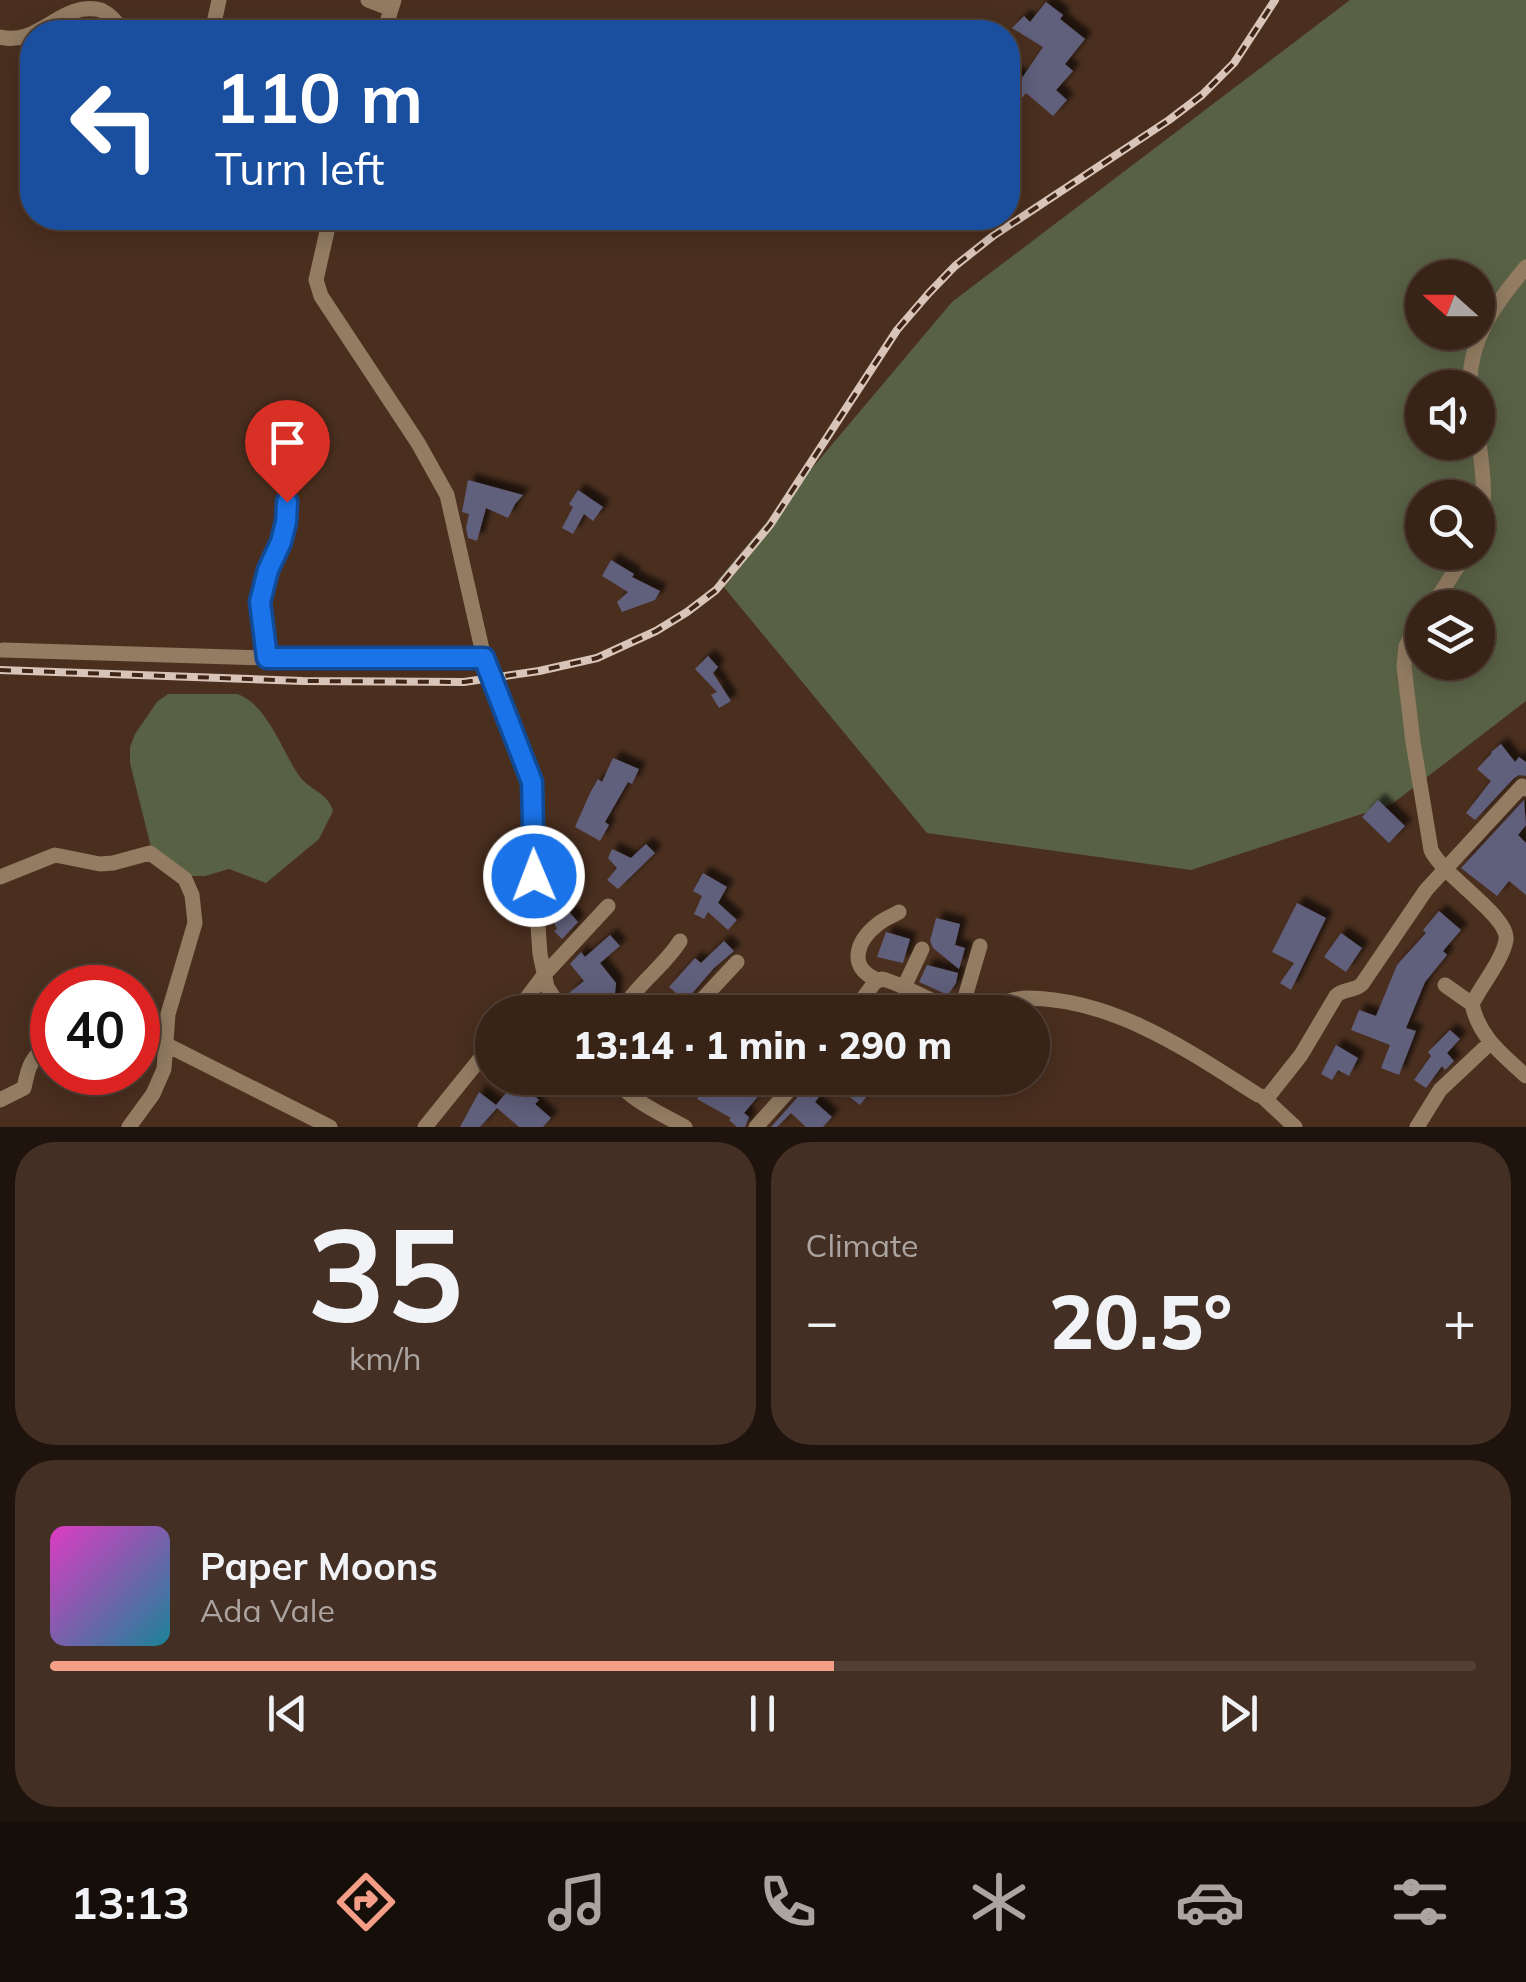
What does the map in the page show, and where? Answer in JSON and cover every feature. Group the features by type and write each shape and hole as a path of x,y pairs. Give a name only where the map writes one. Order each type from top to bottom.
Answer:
{"street":[{"path":"368,0 393,5"},
{"path":"50,20 67,9 88,6 114,20"},
{"path":"327,230 316,280 320,296 418,443 447,495 484,658 532,782 532,859 540,954 551,995"},
{"path":"1471,370 1472,356 1488,317 1526,267"},
{"path":"267,658 260,602 268,570 281,542 287,502"},
{"path":"4,650 267,658 484,658"},
{"path":"1406,680 1435,858 1506,931 1505,945 1472,1004 1475,1020 1490,1043 1526,1076"},
{"path":"1263,1098 1273,1092 1301,1055 1336,996 1362,984 1410,911 1522,786 1526,789"},
{"path":"0,877 55,855 100,864 150,853 185,879 192,895 195,923 171,1001 160,1078 129,1127"},
{"path":"529,995 608,906"},
{"path":"899,912 878,924 860,947 857,961 867,976 922,995"},
{"path":"636,995 680,942"},
{"path":"966,995 980,946"},
{"path":"904,987 922,949"},
{"path":"707,995 736,962"},
{"path":"866,995 878,980"},
{"path":"1445,985 1472,1004"},
{"path":"1050,1001 1096,1008 1165,1037 1263,1098 1296,1127"},
{"path":"1417,1127 1440,1090 1490,1043"},
{"path":"167,1045 330,1127"},
{"path":"0,1100 24,1088 30,1063"},
{"path":"425,1127 475,1065"},
{"path":"634,1095 685,1127"},
{"path":"756,1127 785,1095"}],"green space":[{"path":"1350,0 1526,0 1526,701 1392,804 1191,870 927,833 718,580 952,302"},
{"path":"168,694 237,694 248,699 266,719 300,777 331,805 333,811 319,839 266,883 229,869 205,876 186,876 152,851 130,763 130,747 157,702"}],"building":[{"path":"1046,2 1085,39 1065,64 1073,71 1056,90 1067,100 1053,116 1026,93 1020,96 1020,77 1043,47 1020,33 1020,20 1024,16 1030,22"},
{"path":"468,480 523,495 508,518 486,508 477,541 468,538 469,514 462,512"},
{"path":"578,490 603,507 593,521 584,514 573,534 562,528"},
{"path":"611,560 634,574 632,577 660,591 655,600 622,612 617,602 628,592 602,576"},
{"path":"708,656 718,667 713,673 731,701 719,708 711,695 717,692 695,669"},
{"path":"1501,744 1515,762 1519,757 1526,762 1526,776 1514,778 1475,820 1466,813 1491,781 1477,769"},
{"path":"613,758 639,769 605,822 609,825 600,841 575,827 590,793 598,779 602,782"},
{"path":"1378,800 1405,826 1389,843 1362,817"},
{"path":"1524,800 1526,825 1518,835 1526,843 1526,895 1509,881 1497,896 1461,868"},
{"path":"646,844 655,853 618,889 607,880 617,868 608,858 612,849 631,858"},
{"path":"703,873 727,887 718,903 737,920 728,930 708,912 704,919 694,914 702,896 693,891"},
{"path":"557,891 570,899 564,906 578,922 562,939 554,931 557,929 548,910"},
{"path":"1297,903 1326,918 1291,990 1280,983 1294,963 1272,952"},
{"path":"1439,911 1461,930 1425,982 1406,1028 1416,1031 1399,1075 1381,1068 1390,1045 1351,1030 1359,1010 1376,1016 1397,965 1426,933 1423,930"},
{"path":"936,918 960,924 955,945 965,948 959,969 933,948 930,941"},
{"path":"886,932 910,939 903,963 877,957"},
{"path":"1341,933 1362,948 1346,972 1324,957"},
{"path":"610,935 620,946 600,963 616,983 615,995 571,995 584,981 570,964 581,952 585,957"},
{"path":"724,941 734,951 691,995 678,995 669,987 695,958 701,963"},
{"path":"927,965 958,973 948,995 919,982"},
{"path":"1450,1030 1460,1039 1447,1053 1454,1061 1445,1070 1442,1066 1426,1088 1414,1080 1431,1056 1428,1052"},
{"path":"1336,1045 1358,1058 1349,1076 1338,1070 1332,1080 1321,1074"},
{"path":"477,1095 496,1105 504,1095 533,1095 539,1100 535,1104 551,1118 543,1127 519,1127 497,1108 480,1127 460,1127"},
{"path":"699,1095 759,1095 744,1113 749,1117 745,1127 737,1127 731,1118 697,1099"},
{"path":"800,1095 821,1095 815,1102 832,1117 823,1127 806,1127 791,1113 777,1127 771,1127"},
{"path":"847,1095 868,1095 860,1105"}],"railway":[{"path":"1020,218 1202,95 1234,63 1275,0"},
{"path":"0,670 303,681 464,682 597,658 656,631 716,590 770,525 897,330 955,266 1002,230"}],"route":[{"path":"287,502 281,542 268,570 260,602 267,658 484,658 532,782 534,876"}]}
